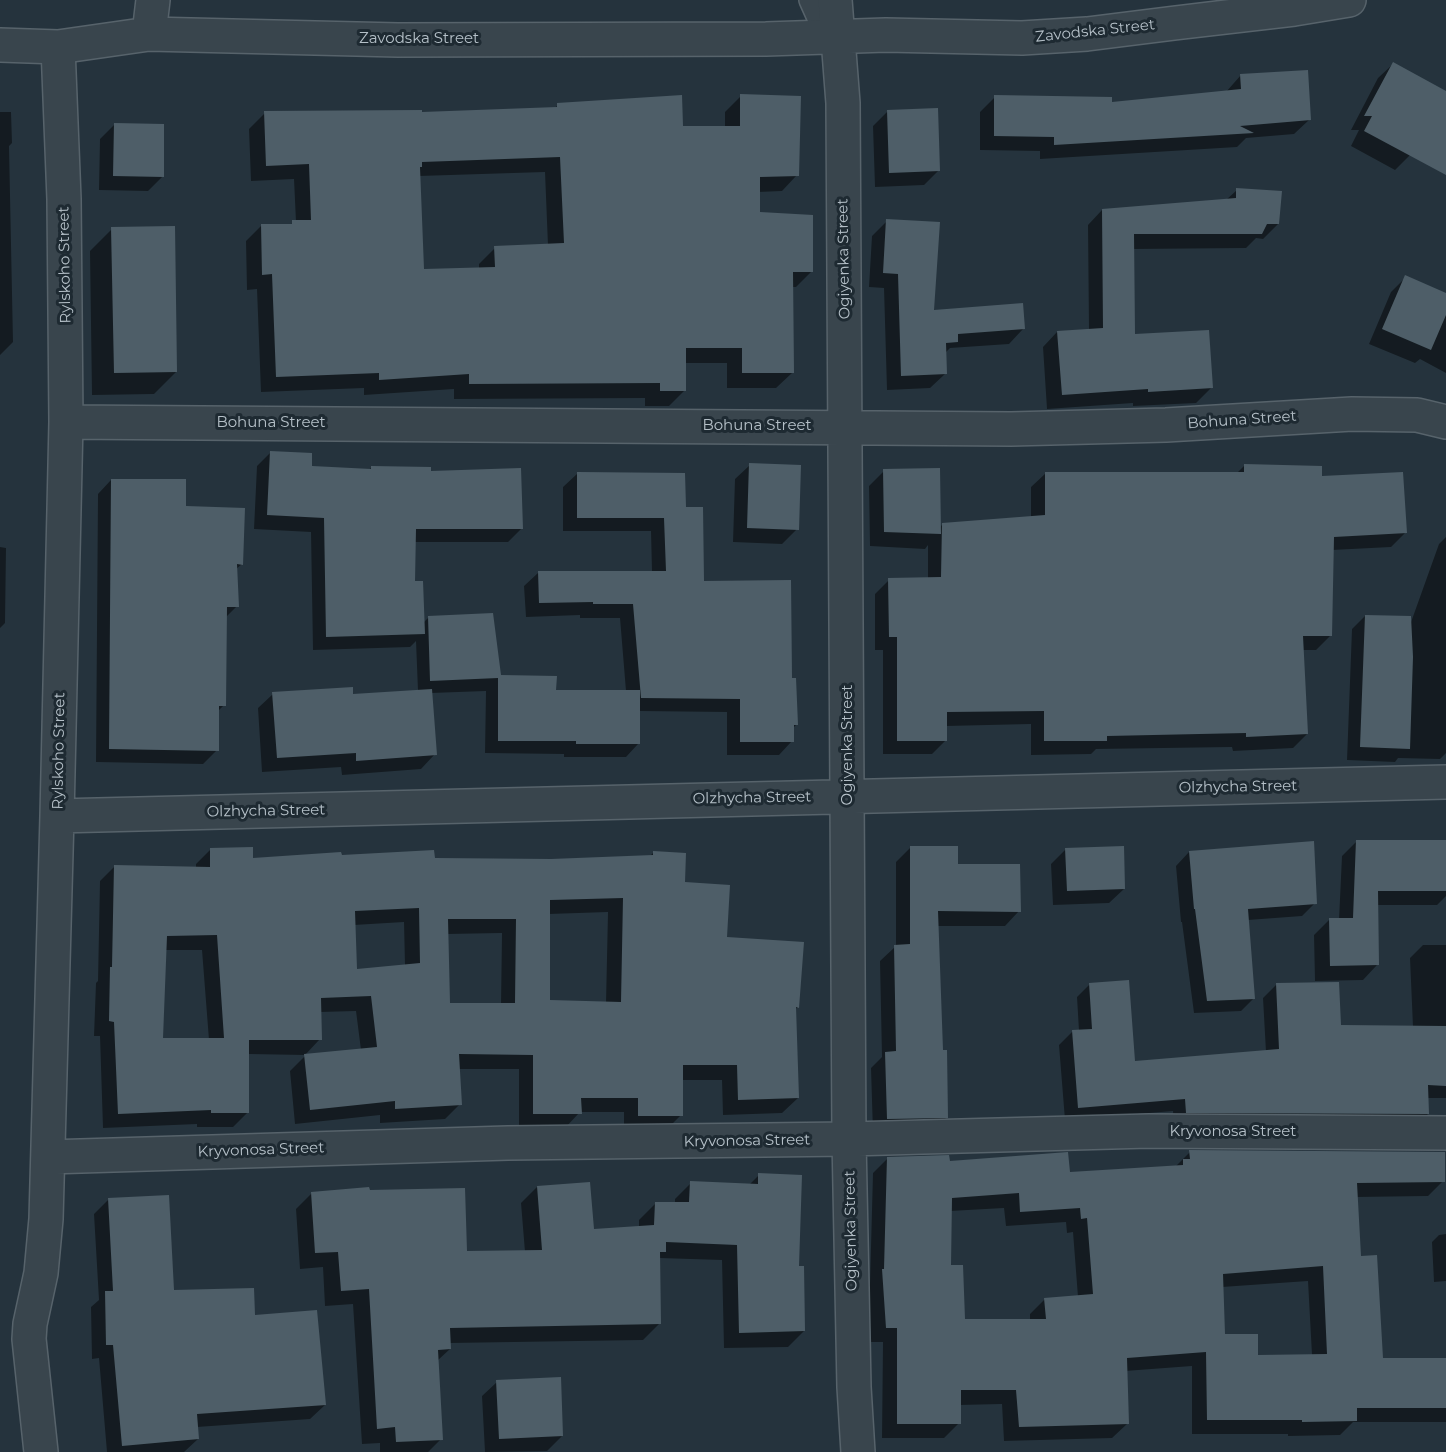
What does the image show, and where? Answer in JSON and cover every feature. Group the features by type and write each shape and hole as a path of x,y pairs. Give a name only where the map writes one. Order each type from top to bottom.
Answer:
{"street":[{"path":"149,34 153,0"},
{"path":"832,38 835,0"},
{"name":"Zavodska Street","path":"0,45 58,47 149,34 398,40 832,38 886,35 1052,37 1294,9 1349,0"},
{"name":"Ogiyenka Street","path":"832,38 843,103 849,1139 854,1387 858,1452"},
{"name":"Rylskoho Street","path":"41,1452 29,1339 30,1324 42,1273 48,1157 66,422 64,200 58,47"},
{"name":"Bohuna Street","path":"66,422 1011,429 1085,428 1352,414 1417,415 1446,422"},
{"name":"Olzhycha Street","path":"57,816 1446,782"},
{"name":"Kryvonosa Street","path":"48,1157 508,1143 849,1139 1149,1131 1446,1133"}],"lane":[{"path":"810,0 832,38"}],"building":[{"path":"1393,62 1446,91 1446,175 1364,131 1372,116 1364,116"},
{"path":"1308,70 1311,120 1240,126 1254,133 1054,145 1054,137 994,136 994,95 1112,97 1112,102 1241,89 1240,74"},
{"path":"740,94 801,96 799,176 760,177 760,212 813,215 813,272 793,272 794,373 742,373 742,348 686,348 686,391 660,391 660,383 469,384 469,374 379,380 379,373 276,377 272,274 262,275 261,224 292,224 292,220 311,220 309,164 266,166 264,111 422,110 422,112 557,107 557,103 682,95 683,126 740,126","holes":["560,157 564,243 494,246 495,267 424,269 420,167 422,167 422,162"]},
{"path":"938,108 940,171 889,173 887,110"},
{"path":"114,123 164,124 164,177 113,176"},
{"path":"1236,188 1282,191 1279,224 1267,224 1262,234 1134,234 1135,334 1209,330 1213,388 1148,392 1148,389 1062,395 1057,331 1103,328 1102,209 1236,198"},
{"path":"886,219 940,222 934,310 1023,303 1025,329 958,334 958,342 946,343 947,374 901,376 898,274 883,273"},
{"path":"175,226 177,372 114,373 111,227"},
{"path":"1405,275 1446,293 1446,315 1431,350 1382,329"},
{"path":"270,451 312,453 312,466 371,469 371,466 431,467 431,471 521,468 523,529 416,529 415,581 423,581 425,634 326,637 324,518 267,515"},
{"path":"749,463 801,465 799,530 747,528"},
{"path":"1244,464 1322,466 1322,476 1403,472 1407,533 1334,537 1332,636 1303,636 1308,734 1246,737 1246,733 1107,736 1107,741 1044,741 1044,711 947,712 947,741 897,741 897,637 889,637 888,578 941,577 942,523 1045,515 1045,472 1244,472"},
{"path":"940,468 941,534 884,532 883,469"},
{"path":"577,472 685,473 686,507 703,507 704,581 791,580 792,678 796,678 798,725 794,725 794,742 740,742 740,699 641,698 633,604 539,603 538,571 666,571 664,518 577,518"},
{"path":"111,479 186,479 186,506 245,508 243,565 237,564 239,607 227,607 226,706 219,706 219,751 109,749"},
{"path":"493,613 501,675 557,676 556,690 640,690 640,744 498,741 498,678 430,681 428,616"},
{"path":"1365,615 1411,616 1413,657 1410,749 1360,747"},
{"path":"353,687 353,694 432,689 437,755 356,761 356,753 277,758 272,692"},
{"path":"1356,840 1446,840 1446,891 1378,891 1379,965 1330,966 1329,918 1353,918"},
{"path":"1314,841 1317,904 1248,909 1255,999 1207,1001 1194,909 1189,851"},
{"path":"910,846 958,846 958,864 1020,864 1021,912 938,911 943,1050 947,1050 948,1118 887,1119 885,1052 896,1051 894,945 910,944"},
{"path":"1124,846 1125,889 1067,891 1065,848"},
{"path":"253,847 253,858 341,852 342,855 434,850 435,858 551,859 653,855 653,851 686,853 685,882 730,885 727,937 804,942 799,1008 796,1007 799,1098 738,1100 737,1065 683,1065 683,1116 638,1116 638,1098 581,1098 582,1114 533,1114 533,1055 459,1054 462,1105 395,1109 395,1101 310,1110 304,1054 377,1047 371,996 321,998 322,1040 249,1040 249,1113 211,1113 211,1110 118,1114 114,1022 109,1021 114,865 210,867 210,848","holes":["623,898 621,1002 550,1000 550,900","419,908 420,963 357,969 355,911","448,919 516,919 515,1003 450,1003","217,935 224,1038 163,1038 167,936"]},
{"path":"1129,980 1135,1061 1279,1049 1276,983 1339,982 1341,1025 1446,1026 1446,1086 1428,1085 1429,1114 1186,1113 1185,1099 1078,1108 1072,1030 1092,1029 1089,983"},
{"path":"1189,1150 1445,1152 1445,1182 1357,1183 1361,1256 1377,1255 1383,1358 1446,1358 1446,1408 1357,1408 1357,1421 1207,1420 1206,1352 1127,1358 1129,1424 1019,1427 1016,1390 961,1390 961,1424 897,1424 897,1328 886,1328 882,1269 884,1269 887,1157 949,1155 950,1161 1068,1152 1070,1172 1183,1165 1183,1159 1190,1159","holes":["1019,1193 1020,1212 1080,1208 1081,1219 1087,1218 1093,1294 1044,1298 1046,1319 965,1319 963,1265 951,1265 952,1198","1323,1266 1327,1354 1258,1355 1258,1334 1225,1334 1223,1274"]},
{"path":"758,1173 802,1175 799,1266 804,1266 805,1331 739,1333 737,1245 666,1242 666,1252 660,1252 661,1324 450,1328 451,1349 438,1350 443,1440 396,1442 395,1427 377,1429 369,1289 341,1291 338,1252 315,1253 311,1192 369,1187 370,1190 465,1188 467,1251 542,1250 537,1186 590,1182 594,1229 654,1225 655,1202 689,1202 690,1181 758,1184"},
{"path":"169,1195 174,1290 254,1288 255,1315 317,1310 326,1405 197,1414 199,1439 122,1446 113,1345 106,1345 105,1291 113,1291 108,1198"},
{"path":"561,1377 563,1436 499,1439 496,1380"}]}
